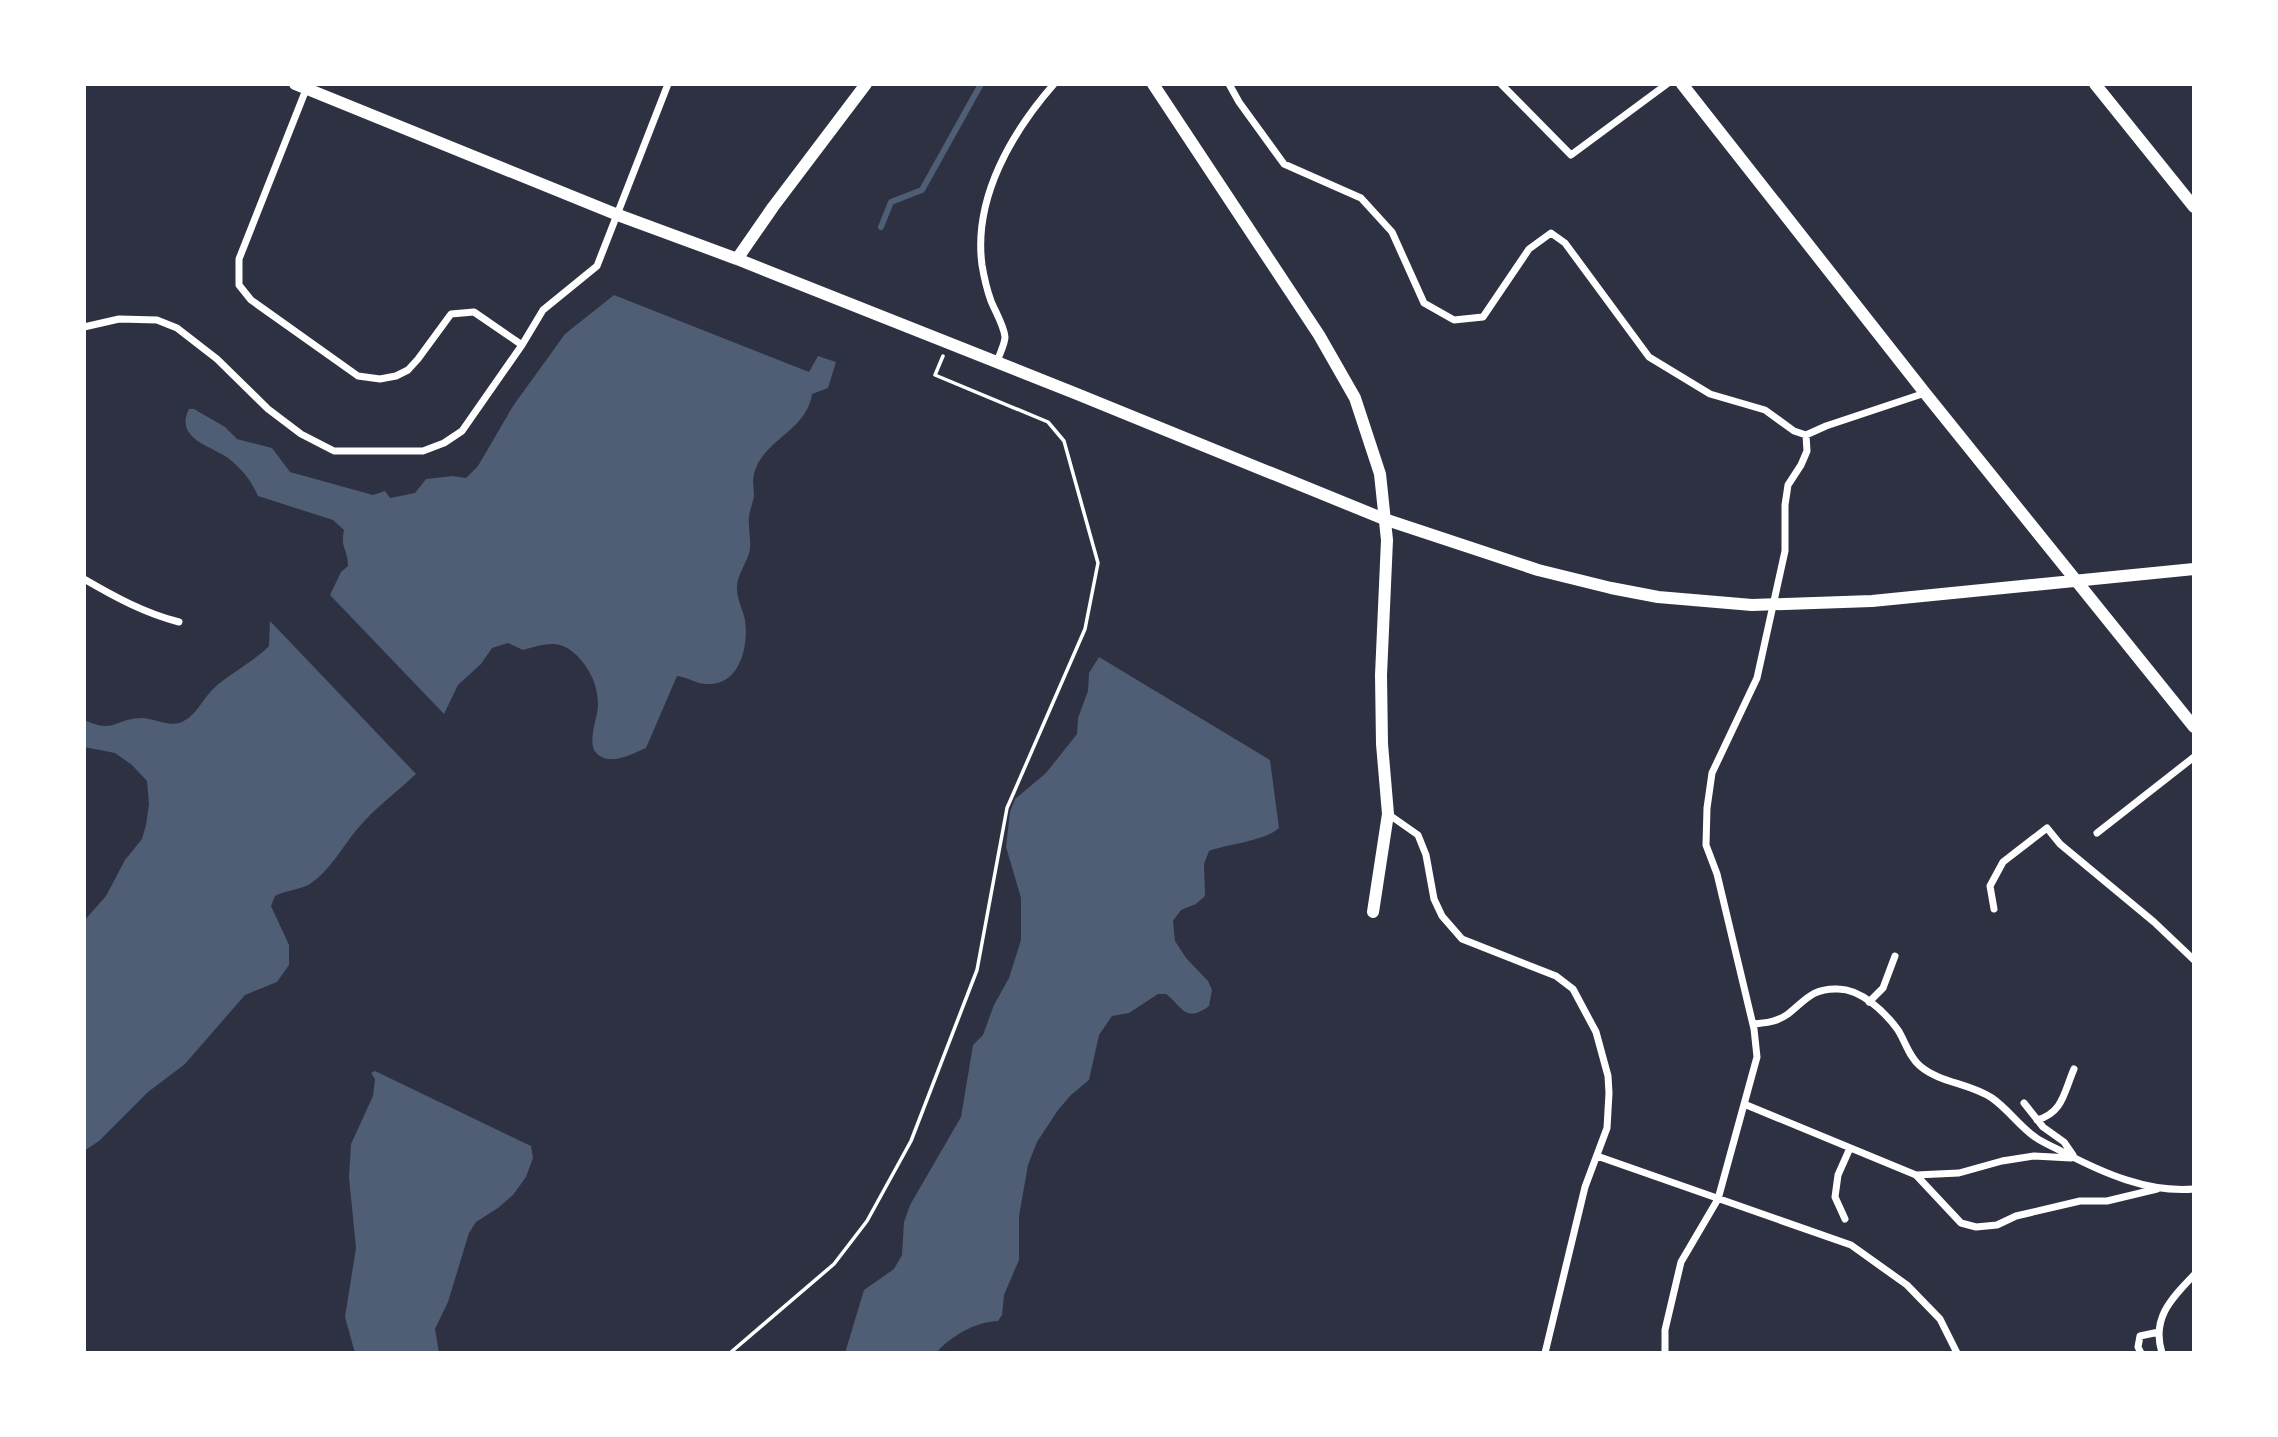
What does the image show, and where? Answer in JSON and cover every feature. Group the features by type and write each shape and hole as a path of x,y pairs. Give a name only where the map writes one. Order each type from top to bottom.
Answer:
{"street":[{"path":"84,327 119,319 158,320 177,328 217,359 268,409 301,434 334,451 423,451 444,443 461,431 522,345 543,310 597,266 668,84"},
{"path":"737,259 866,84"},
{"path":"996,362 1005,337 989,298 982,264 981,235 986,207 1009,144 1054,84"},
{"path":"1153,84 1319,335 1355,398 1380,474 1387,540 1381,730 1388,814 1373,912"},
{"path":"1229,84 1284,164 1361,198 1392,232 1424,303 1454,320 1483,317 1529,249 1550,233 1565,243 1649,357 1710,394 1765,410 1794,431 1806,435 1925,393"},
{"path":"1501,84 1571,155 1667,84"},
{"path":"1682,84 1925,393 2193,724"},
{"path":"2095,84 2194,207"},
{"path":"522,345 474,312 451,314 408,370 380,379 358,376 250,300 239,285 239,259 303,86 618,215 737,259 1384,519 1550,573 1658,597 1764,605 1872,601 2194,569"},
{"path":"1665,1353 1665,1330 1681,1262 1718,1199 1757,1057 1753,1024 1717,874 1706,845 1707,808 1712,773 1757,678 1785,551 1788,485 1807,451 1806,435"},
{"path":"84,579 154,616 179,622"},
{"path":"2097,833 2194,757"},
{"path":"1388,814 1418,835 1426,855 1434,899 1442,916 1462,939 1556,976 1573,989 1596,1032 1608,1076 1608,1128 1585,1187 1545,1353"},
{"path":"1994,909 1990,886 2003,862 2048,828 2060,844 2154,922 2194,960"},
{"path":"1869,1002 1883,988 1895,956"},
{"path":"1753,1024 1772,1022 1788,1014 1815,992 1839,989 1858,994 1897,1029 1916,1063 1923,1069 1992,1098 2035,1138 2076,1159 2138,1184 2175,1191 2194,1189"},
{"path":"2037,1120 2052,1116 2059,1107 2074,1069"},
{"path":"2024,1103 2043,1128 2064,1142 2076,1159"},
{"path":"1744,1104 1916,1175 1961,1223 1976,1227 1997,1225 2016,1216 2080,1201 2108,1201 2162,1188"},
{"path":"1845,1219 1835,1197 1838,1175 1850,1148"},
{"path":"1597,1156 1851,1244 1907,1285 1940,1319 1957,1353"},
{"path":"1916,1175 1959,1173 2002,1161 2034,1156 2076,1159"},
{"path":"2162,1353 2159,1332 2164,1312 2173,1295 2194,1275"},
{"path":"2141,1353 2138,1347 2140,1336 2159,1332"}],"path":[{"path":"730,1353 834,1264 867,1221 911,1141 977,970 1007,808 1085,629 1098,563 1064,441 1048,422 935,375 948,343"}],"water":[{"path":"614,295 809,372 818,356 836,362 828,388 812,394 802,417 766,452 754,474 754,496 749,516 750,549 737,584 745,620 745,641 735,671 718,683 703,684 677,676 646,748 611,759 600,756 593,746 598,705 596,687 591,675 574,653 561,645 547,644 523,650 508,643 492,648 481,664 458,685 444,714 330,595 341,572 348,566 343,541 344,530 333,520 258,496 249,480 233,462 191,435 186,419 189,409 194,409 225,427 237,439 272,448 290,472 373,495 385,491 390,498 415,493 426,479 453,476 466,478 478,466 513,406 565,334"},
{"path":"270,621 416,774 366,819 318,878 306,886 275,896 271,906 289,945 289,965 277,982 245,995 185,1064 148,1092 99,1141 84,1151 84,921 106,896 125,860 142,839 149,804 147,781 132,765 115,753 84,747 84,720 102,726 141,718 169,723 185,721 213,689 269,646"},
{"path":"1099,657 1270,760 1279,828 1256,839 1209,851 1204,864 1205,896 1196,904 1181,910 1173,921 1175,941 1186,958 1208,981 1212,990 1209,1006 1189,1013 1166,994 1158,994 1129,1013 1112,1016 1099,1035 1089,1080 1058,1110 1037,1142 1028,1165 1019,1216 1019,1260 1004,1295 1002,1315 998,1321 964,1331 936,1353 845,1353 864,1290 894,1269 902,1255 904,1222 910,1205 961,1117 973,1045 983,1035 994,1005 1009,978 1021,940 1021,898 1006,847 1010,812 1015,799 1046,773 1077,734 1078,718 1088,691 1089,673"},
{"path":"375,1071 531,1146 533,1158 526,1177 513,1195 476,1222 469,1233 448,1302 435,1329 439,1353 355,1353 345,1317 356,1248 349,1177 351,1144 373,1096 375,1079 371,1073"}],"waterway":[{"path":"881,227 891,202 922,190 981,84"}]}
